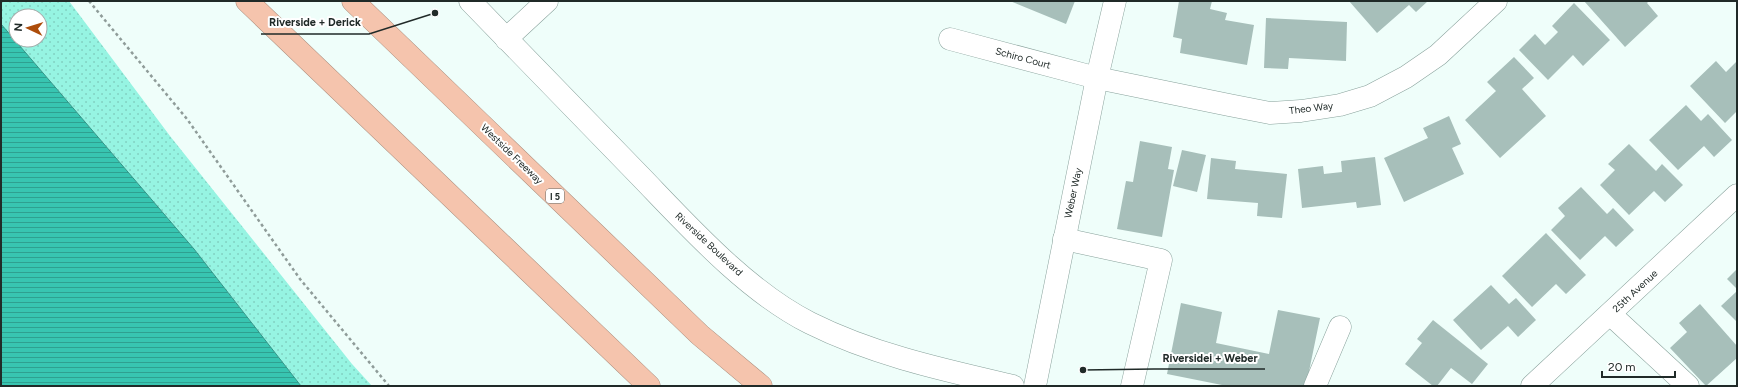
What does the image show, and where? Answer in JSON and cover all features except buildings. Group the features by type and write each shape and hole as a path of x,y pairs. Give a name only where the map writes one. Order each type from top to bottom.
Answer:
{"highway":[{"path":"247,1 648,386"},
{"name":"Westside Freeway","path":"353,1 700,335 761,386"}],"street":[{"name":"Riverside Boulevard","path":"470,1 694,232 741,274 785,308 810,323 889,355 1013,386"},
{"path":"506,39 547,1"},
{"name":"Weber Way","path":"1035,386 1097,78 1115,1"},
{"name":"Theo Way","path":"1097,78 1270,113 1301,111 1340,105 1370,96 1406,77 1438,55 1496,1"},
{"name":"Schiro Court","path":"950,39 1097,78"},
{"name":"25th Avenue","path":"1532,386 1737,195"},
{"path":"1064,239 1161,260 1132,386"},
{"path":"1610,314 1688,386"},
{"path":"1315,386 1340,327"}],"path":[{"path":"89,1 187,119 300,279 389,386"}],"shaded area":[{"path":"1,1 69,1 170,136 352,364 372,386 301,386 194,249 22,48 48,48 48,8 8,8 8,32 1,24"},
{"path":"1,24 8,32 8,48 22,48 194,249 301,386 1,386"}],"place":[{"name":"Riverside + Derick","path":"435,13"},
{"name":"Riversidei + Weber","path":"1083,370"}]}
